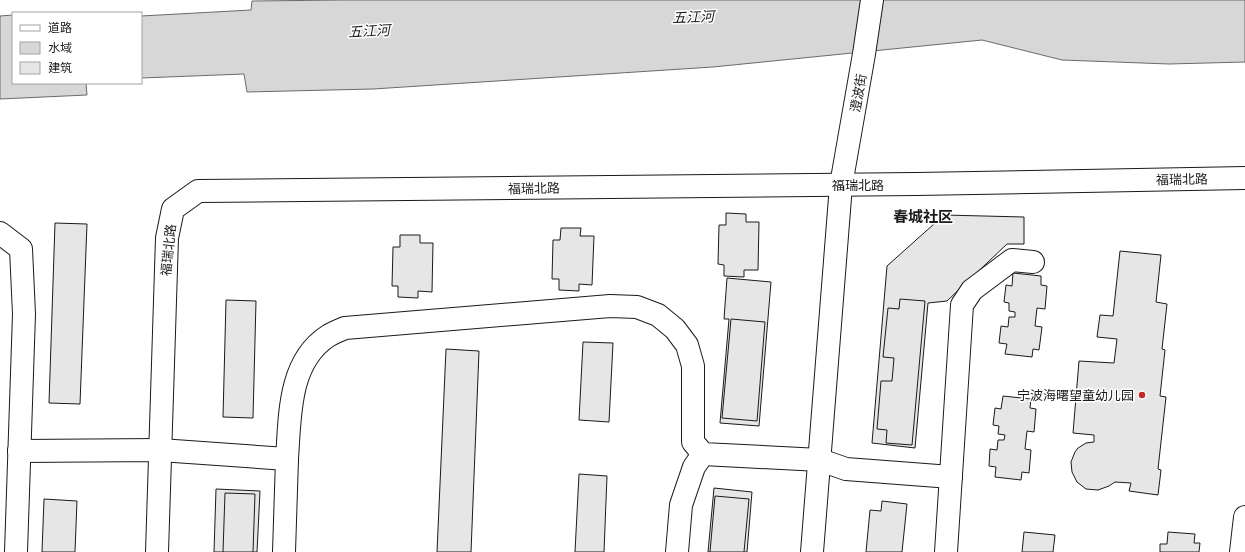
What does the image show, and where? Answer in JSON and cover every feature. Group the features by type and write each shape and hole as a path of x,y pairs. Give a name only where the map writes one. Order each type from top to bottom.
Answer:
{"street":[{"name":"澄波街","path":"812,552 841,185 872,0"},
{"name":"福瑞北路","path":"157,552 166,238 173,209 198,191 841,185 1245,178"},
{"path":"0,233 21,249 24,314 16,552"},
{"path":"946,552 962,305 972,290 1012,260 1033,262"},
{"path":"284,552 290,405 295,383 301,368 314,349 328,336 345,328 610,306 638,307 658,315 675,329 687,345 693,366 693,442 703,454 820,460 846,469 950,477"},
{"path":"19,451 160,450 287,459"},
{"path":"677,552 681,505 694,467 703,454"},
{"path":"1241,552 1245,517"}],"water":[{"name":"五江河","path":"1245,0 1245,62 1169,64 1062,60 982,40 713,67 373,89 247,92 244,74 142,78 142,16 251,10 252,1"},
{"path":"12,15 12,84 86,84 87,95 0,99 0,16"}],"building":[{"path":"726,213 746,214 746,222 759,222 758,270 744,270 744,277 724,276 724,265 718,264 719,225 726,225"},
{"path":"944,215 1024,217 1024,244 1007,244 947,301 928,303 915,448 872,443 887,266"},
{"path":"55,223 87,224 80,404 49,403"},
{"path":"561,228 581,228 580,236 594,236 592,285 579,284 579,291 559,290 559,279 552,279 553,240 560,240"},
{"path":"400,235 420,235 420,243 433,243 432,292 418,291 418,298 398,297 398,286 392,286 393,247 400,247"},
{"path":"1120,251 1161,255 1156,302 1167,304 1162,349 1165,350 1160,396 1166,397 1158,469 1161,470 1158,495 1129,491 1131,483 1115,482 1098,490 1086,489 1077,482 1072,472 1071,462 1075,452 1086,443 1094,442 1094,435 1073,433 1079,361 1114,363 1117,339 1097,337 1100,315 1113,316"},
{"path":"1013,273 1041,276 1041,285 1047,286 1045,309 1037,308 1035,326 1042,327 1039,350 1033,349 1032,357 1005,354 1007,344 999,343 1001,326 1008,327 1009,317 1015,317 1015,312 1009,311 1009,303 1004,302 1006,285 1012,286"},
{"path":"727,278 771,282 759,426 720,423 729,319 724,319"},
{"path":"900,299 925,301 912,445 886,443 887,430 877,429 881,381 892,381 894,358 883,357 888,308 899,309"},
{"path":"226,300 256,301 253,418 223,417"},
{"path":"731,319 765,322 757,421 722,418"},
{"path":"583,342 613,343 609,422 579,420"},
{"path":"446,349 479,351 471,552 437,552"},
{"path":"1003,396 1031,399 1030,408 1036,409 1034,432 1027,431 1025,449 1031,450 1029,473 1022,472 1021,480 995,477 996,467 989,466 990,449 997,450 998,440 1004,440 1005,435 998,434 999,426 993,425 995,408 1001,409"},
{"path":"579,474 607,476 604,552 575,552"},
{"path":"714,488 752,492 747,552 708,552"},
{"path":"216,489 260,491 257,552 214,552"},
{"path":"225,493 255,494 253,552 223,552"},
{"path":"715,496 749,499 744,552 710,552"},
{"path":"44,499 77,501 75,552 42,552"},
{"path":"882,501 907,504 902,552 866,552 870,510 881,511"},
{"path":"1024,532 1055,535 1053,552 1022,552"},
{"path":"1168,532 1195,534 1194,543 1200,543 1199,552 1160,552 1160,544 1167,544"}],"place":[{"name":"宁波海曙望童幼儿园","path":"1142,395"}],"district":[{"name":"春城社区","path":"923,217"}]}
